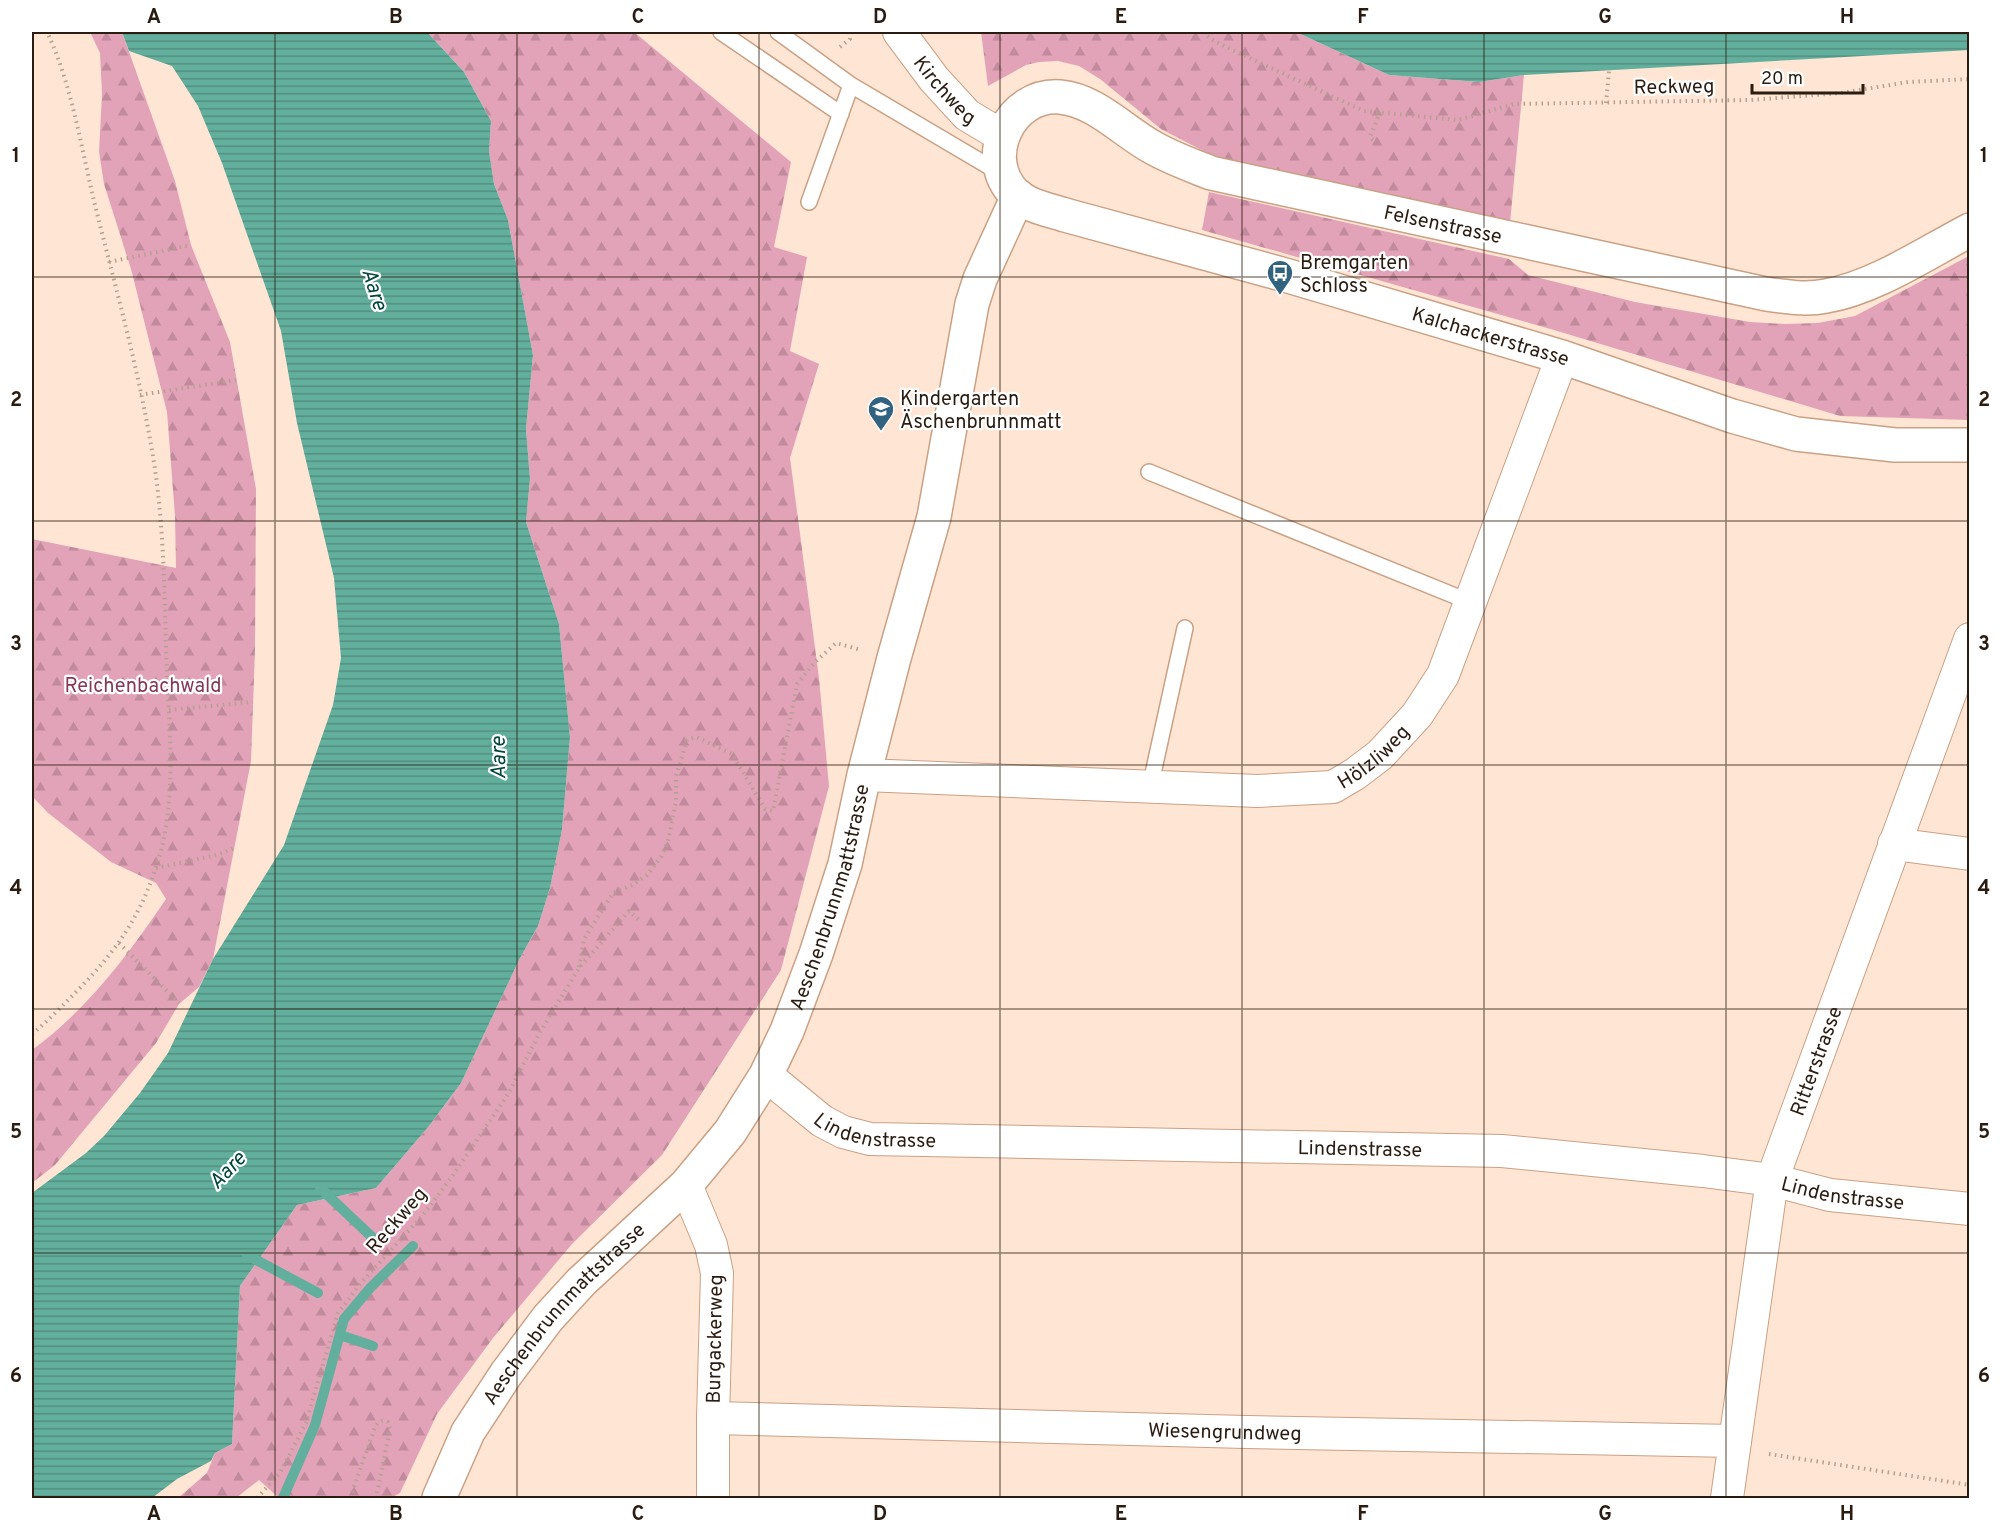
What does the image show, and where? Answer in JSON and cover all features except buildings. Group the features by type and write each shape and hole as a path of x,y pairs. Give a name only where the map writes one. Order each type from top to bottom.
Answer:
{"street":[{"name":"Kirchweg","path":"899,32 934,79 967,115 1002,136"},
{"name":"Felsenstrasse","path":"1002,136 1009,122 1027,104 1048,97 1074,99 1091,107 1152,147 1211,173 1766,294 1797,298 1825,296 1869,283 1970,230"},
{"path":"1002,136 1000,162 1010,185"},
{"name":"Kalchackerstrasse","path":"1010,185 1030,203 1065,215 1285,275 1562,357 1722,413 1796,434 1895,445 1970,445"},
{"name":"Aeschenbrunnmattstrasse","path":"439,1498 468,1431 506,1374 548,1318 581,1282 686,1185 730,1132 766,1075 787,1031 816,954 845,864 864,775 894,658 934,518 972,304 1010,185"},
{"name":"Hölzliweg","path":"864,775 1257,791 1333,787 1355,774 1380,755 1417,715 1443,675 1562,357"},
{"name":"Ritterstrasse","path":"1727,1498 1772,1180 1970,639"},
{"path":"1894,844 1970,854"},
{"name":"Lindenstrasse","path":"766,1075 822,1120 843,1132 870,1139 1502,1151 1703,1171 1772,1180 1830,1195 1970,1209"},
{"name":"Burgackerweg","path":"686,1185 711,1245 717,1273 712,1418 713,1498"},
{"name":"Wiesengrundweg","path":"712,1418 1734,1445"}],"lane":[{"path":"721,32 841,114"},
{"path":"778,32 851,86 1010,185"},
{"path":"809,201 851,86"},
{"path":"1149,472 1470,602"},
{"path":"1149,787 1185,628"}],"path":[{"path":"32,1034 102,965 132,924 156,868 165,834 169,788 169,710 159,506 151,446 110,262 61,65 47,32"},
{"name":"Reckweg","path":"1203,32 1228,48 1364,111 1458,120 1514,104 1750,100 1841,93 1908,82 1970,79"},
{"path":"1606,103 1609,71"},
{"path":"1373,140 1370,137 1380,112"},
{"path":"110,262 191,245"},
{"path":"140,394 236,380"},
{"path":"579,968 584,939 605,903 613,893 632,885 647,875 662,856 668,841 676,801 676,776 687,740 690,737 696,737 732,754 765,809 773,811 797,684 824,653"},
{"path":"169,710 253,702"},
{"path":"156,868 217,855 234,848"},
{"path":"579,968 629,911 640,921"},
{"path":"119,944 179,1004"},
{"name":"Reckweg","path":"257,1498 280,1473 306,1423 338,1313 360,1284 423,1215 453,1174 508,1094 539,1034 579,968"},
{"path":"350,1498 375,1427 380,1421 385,1420 390,1429 376,1498"},
{"path":"1734,1445 1970,1485"}],"green space":[{"name":"Reichenbachwald","path":"90,32 122,32 175,181 191,245 230,342 256,489 255,650 251,761 213,959 199,987 179,1004 156,1043 55,1165 32,1183 32,1050 89,999 137,941 166,899 156,883 111,862 48,813 32,796 32,539 176,568 175,516 167,412 131,269 104,184 99,152 102,94 100,53"},
{"path":"427,32 634,32 791,162 774,247 807,257 790,351 819,364 790,458 819,678 829,786 781,970 662,1155 572,1244 493,1338 437,1414 400,1493 391,1498 279,1498 259,1480 236,1498 178,1498 207,1473 215,1453 232,1444 240,1286 297,1205 376,1188 429,1126 461,1083 520,958 538,926 550,888 562,830 570,737 559,624 526,522 530,479 526,429 533,355 508,220 494,184 489,151 491,121 464,72"},
{"path":"981,32 1296,32 1389,75 1479,82 1524,75 1510,223 1217,158 1161,129 1100,79 1079,66 1058,61 1039,62 1026,65 988,86"},
{"path":"1209,192 1509,259 1528,275 1635,302 1750,322 1818,323 1855,316 1969,256 1969,420 1840,416 1554,330 1202,230"}],"water":[{"name":"Aare","path":"122,32 427,32 464,72 491,121 489,151 494,184 508,220 533,355 526,429 530,479 526,522 559,624 570,737 562,830 550,888 538,926 520,958 461,1083 429,1126 376,1188 297,1205 240,1286 232,1444 215,1453 211,1461 177,1479 152,1498 32,1498 32,1193 86,1153 104,1136 140,1093 168,1053 213,959 284,845 333,705 341,658 334,578 297,423 281,331 222,163 198,106 172,66 129,51"},
{"path":"1296,32 1969,32 1970,50 1524,75 1479,82 1389,75"}],"waterway":[{"path":"320,1188 372,1237"},
{"path":"283,1498 315,1425 344,1319 371,1287 413,1246"},
{"path":"247,1255 318,1293"},
{"path":"340,1335 373,1346"}],"place":[{"name":"Bremgarten Schloss","path":"1280,296"},
{"name":"Kindergarten Äschenbrunnmatt","path":"881,432"}]}
